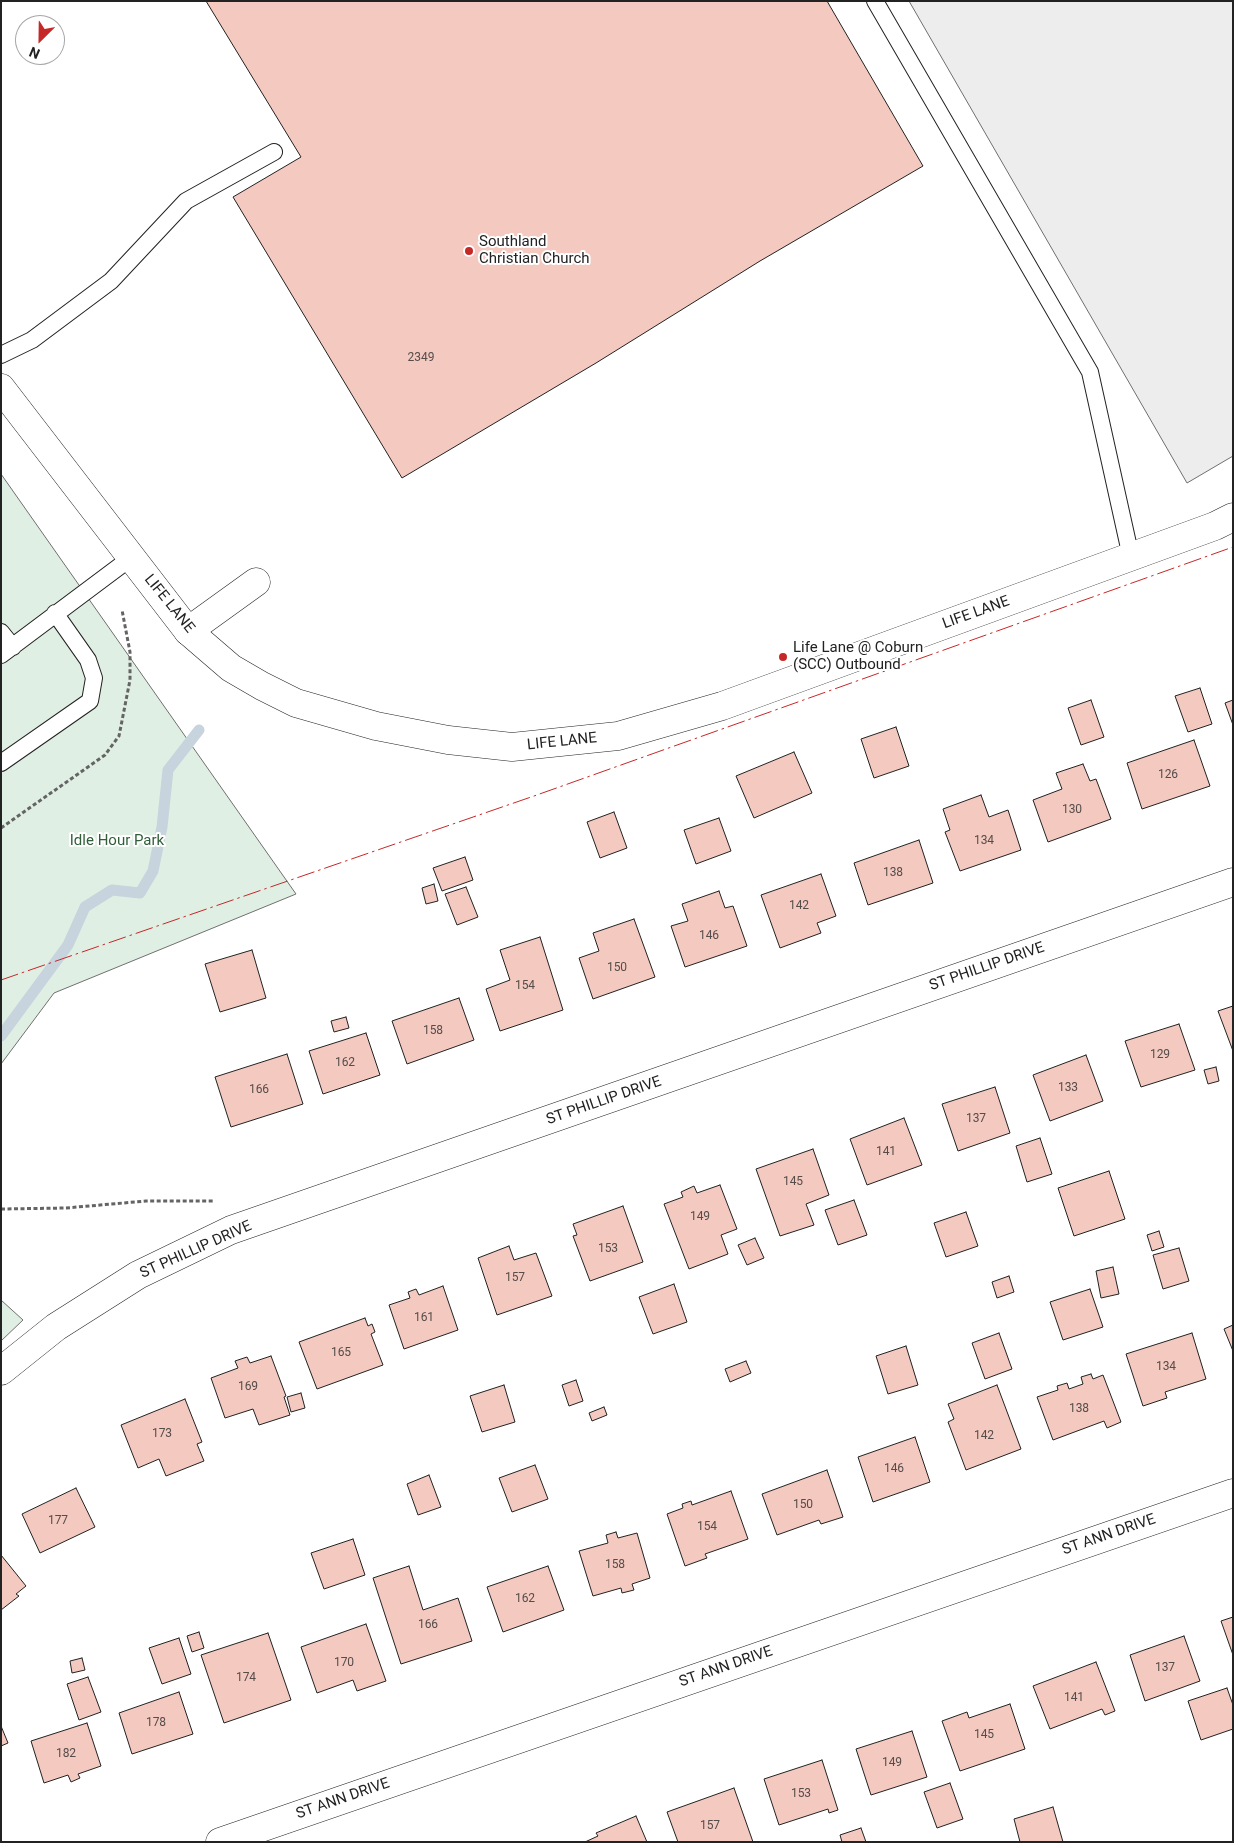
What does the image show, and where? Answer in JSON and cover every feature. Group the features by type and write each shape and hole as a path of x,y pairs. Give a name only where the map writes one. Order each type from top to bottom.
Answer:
{"street":[{"name":"LIFE LANE","path":"1,388 188,631 231,668 296,703 388,728 448,740 512,747 618,736 722,706 1131,557 1233,517"},
{"path":"188,631 256,582"},
{"name":"ST PHILLIP DRIVE","path":"1,1371 56,1326 138,1275 231,1230 1233,882"},
{"name":"ST ANN DRIVE","path":"220,1842 1233,1493"}],"lane":[{"path":"875,1 1090,372 1131,557"},
{"path":"1,355 32,340 110,281 186,201 274,152"},
{"path":"1,632 7,651 55,613 132,557"},
{"path":"1,763 90,701 94,678 88,660 55,613"}],"path":[{"path":"1,1209 66,1208 146,1201 217,1200"}],"green space":[{"name":"Idle Hour Park","path":"1,474 296,894 54,993 1,1064"},
{"path":"1,1300 23,1320 1,1341"}],"shaded area":[{"path":"909,1 1233,1 1233,456 1187,483"}],"building":[{"path":"206,1 827,1 923,166 760,261 596,363 402,478 233,197 301,157"},
{"path":"1200,688 1212,724 1188,732 1175,696"},
{"path":"1091,700 1104,737 1081,745 1068,708"},
{"path":"1233,700 1233,725 1225,703"},
{"path":"896,727 909,766 874,778 861,739"},
{"path":"1194,740 1210,786 1142,809 1127,763"},
{"path":"794,752 812,793 754,818 736,776"},
{"path":"1083,764 1090,781 1096,779 1111,819 1048,842 1033,800 1062,789 1056,773"},
{"path":"981,795 989,817 1008,810 1021,850 960,871 945,832 950,830 943,809"},
{"path":"614,812 627,848 600,858 587,822"},
{"path":"719,818 731,851 696,864 684,830"},
{"path":"919,840 933,883 868,905 854,863"},
{"path":"465,857 473,880 442,891 433,868"},
{"path":"821,874 836,916 817,923 821,933 780,948 761,895"},
{"path":"434,884 438,901 426,904 422,888"},
{"path":"466,887 478,917 457,925 445,894"},
{"path":"719,891 725,908 733,906 747,946 685,967 671,926 688,921 682,904"},
{"path":"634,919 655,977 593,999 579,958 599,951 593,933"},
{"path":"540,937 563,1010 500,1031 486,989 510,980 500,950"},
{"path":"252,950 266,998 220,1012 205,964"},
{"path":"459,998 474,1040 407,1064 392,1021"},
{"path":"1233,1006 1233,1051 1218,1011"},
{"path":"346,1017 349,1028 334,1032 331,1021"},
{"path":"1179,1024 1195,1070 1141,1087 1125,1041"},
{"path":"366,1033 380,1075 323,1094 309,1051"},
{"path":"287,1054 303,1104 231,1127 215,1077"},
{"path":"1086,1055 1103,1101 1050,1121 1033,1075"},
{"path":"1216,1067 1219,1081 1208,1084 1204,1070"},
{"path":"995,1087 1010,1133 958,1151 942,1104"},
{"path":"904,1118 922,1165 867,1185 850,1139"},
{"path":"1040,1138 1052,1174 1027,1182 1016,1146"},
{"path":"813,1149 829,1195 806,1204 814,1225 780,1236 756,1169"},
{"path":"1109,1171 1125,1219 1074,1236 1058,1188"},
{"path":"720,1185 737,1229 721,1235 728,1254 689,1269 664,1204 683,1197 681,1192 694,1186 697,1193"},
{"path":"854,1200 867,1235 838,1245 825,1210"},
{"path":"623,1206 643,1262 590,1281 573,1236 577,1235 573,1224"},
{"path":"966,1212 978,1246 946,1257 934,1223"},
{"path":"1159,1231 1164,1247 1152,1251 1147,1235"},
{"path":"755,1238 764,1258 747,1265 738,1245"},
{"path":"509,1246 514,1260 536,1253 552,1296 497,1315 478,1258"},
{"path":"1179,1248 1189,1281 1163,1289 1153,1255"},
{"path":"1113,1267 1119,1294 1101,1298 1096,1271"},
{"path":"1009,1276 1014,1292 997,1298 992,1282"},
{"path":"674,1284 687,1322 653,1334 639,1297"},
{"path":"443,1286 458,1330 404,1349 389,1305 410,1298 408,1292 416,1289 419,1295"},
{"path":"1090,1289 1103,1327 1063,1340 1050,1302"},
{"path":"365,1318 368,1326 372,1324 375,1332 371,1334 383,1365 317,1389 299,1342"},
{"path":"1233,1325 1233,1351 1224,1329"},
{"path":"999,1333 1012,1369 985,1379 972,1343"},
{"path":"1192,1333 1206,1379 1165,1392 1167,1398 1143,1406 1126,1354"},
{"path":"906,1346 918,1385 888,1394 876,1356"},
{"path":"271,1356 286,1396 284,1397 290,1415 259,1425 253,1409 225,1418 211,1378 238,1368 235,1361 247,1357 250,1363"},
{"path":"746,1361 751,1373 730,1382 725,1369"},
{"path":"1091,1374 1093,1379 1103,1375 1121,1422 1107,1428 1104,1421 1053,1440 1037,1397 1058,1390 1057,1386 1067,1383 1069,1389 1083,1384 1081,1377"},
{"path":"576,1380 583,1401 569,1406 562,1385"},
{"path":"504,1385 515,1422 482,1432 470,1396"},
{"path":"997,1385 1021,1449 966,1470 948,1422 954,1419 948,1404"},
{"path":"301,1393 305,1408 291,1412 287,1397"},
{"path":"185,1399 202,1442 197,1444 204,1461 166,1476 159,1459 138,1468 121,1425"},
{"path":"604,1407 607,1415 592,1421 589,1413"},
{"path":"915,1437 930,1482 873,1502 858,1457"},
{"path":"535,1465 548,1499 512,1512 499,1478"},
{"path":"827,1470 843,1517 821,1524 819,1520 777,1535 762,1494"},
{"path":"429,1475 441,1507 418,1515 407,1484"},
{"path":"76,1488 95,1527 40,1553 22,1514"},
{"path":"731,1491 748,1539 705,1554 707,1558 685,1566 667,1514 683,1508 682,1504 691,1501 692,1505"},
{"path":"616,1532 618,1538 637,1533 650,1578 632,1584 634,1590 622,1593 621,1588 593,1596 579,1551 608,1543 606,1535"},
{"path":"353,1539 365,1575 324,1589 311,1553"},
{"path":"1,1555 26,1586 16,1594 19,1596 1,1610"},
{"path":"409,1566 423,1610 458,1598 472,1641 401,1664 373,1578"},
{"path":"548,1566 564,1610 503,1632 487,1587"},
{"path":"1233,1617 1233,1655 1221,1621"},
{"path":"366,1624 386,1681 357,1691 353,1680 317,1693 301,1647"},
{"path":"199,1632 204,1648 192,1652 187,1636"},
{"path":"268,1633 291,1700 224,1723 201,1655"},
{"path":"1184,1636 1200,1681 1145,1701 1130,1655"},
{"path":"179,1638 191,1674 162,1684 149,1648"},
{"path":"82,1658 85,1670 72,1673 70,1661"},
{"path":"1096,1662 1115,1711 1105,1715 1102,1709 1050,1729 1033,1686"},
{"path":"88,1677 101,1712 79,1720 67,1684"},
{"path":"1227,1688 1233,1705 1233,1729 1201,1740 1188,1701"},
{"path":"179,1692 193,1734 132,1754 119,1713"},
{"path":"1010,1704 1025,1749 960,1771 942,1721 967,1712 969,1718"},
{"path":"87,1723 101,1766 78,1774 80,1778 71,1782 68,1775 44,1783 31,1741"},
{"path":"1,1726 8,1743 1,1746"},
{"path":"912,1731 927,1777 871,1795 856,1749"},
{"path":"822,1760 838,1810 829,1813 828,1809 779,1825 764,1779"},
{"path":"950,1783 963,1819 937,1828 924,1792"},
{"path":"734,1788 753,1842 678,1842 667,1812"},
{"path":"1053,1807 1063,1842 1020,1842 1014,1819"},
{"path":"636,1816 647,1842 585,1842 598,1836 596,1833"},
{"path":"861,1828 866,1842 842,1842 840,1835"}],"waterway":[{"path":"1,1036 68,945 85,907 112,890 140,893 153,871 162,827 168,770 199,730"}],"power":[{"path":"1,980 534,796 1233,547"}],"place":[{"name":"Southland Christian Church","path":"469,251"},
{"name":"Life Lane @ Coburn (SCC) Outbound","path":"783,657"}]}
